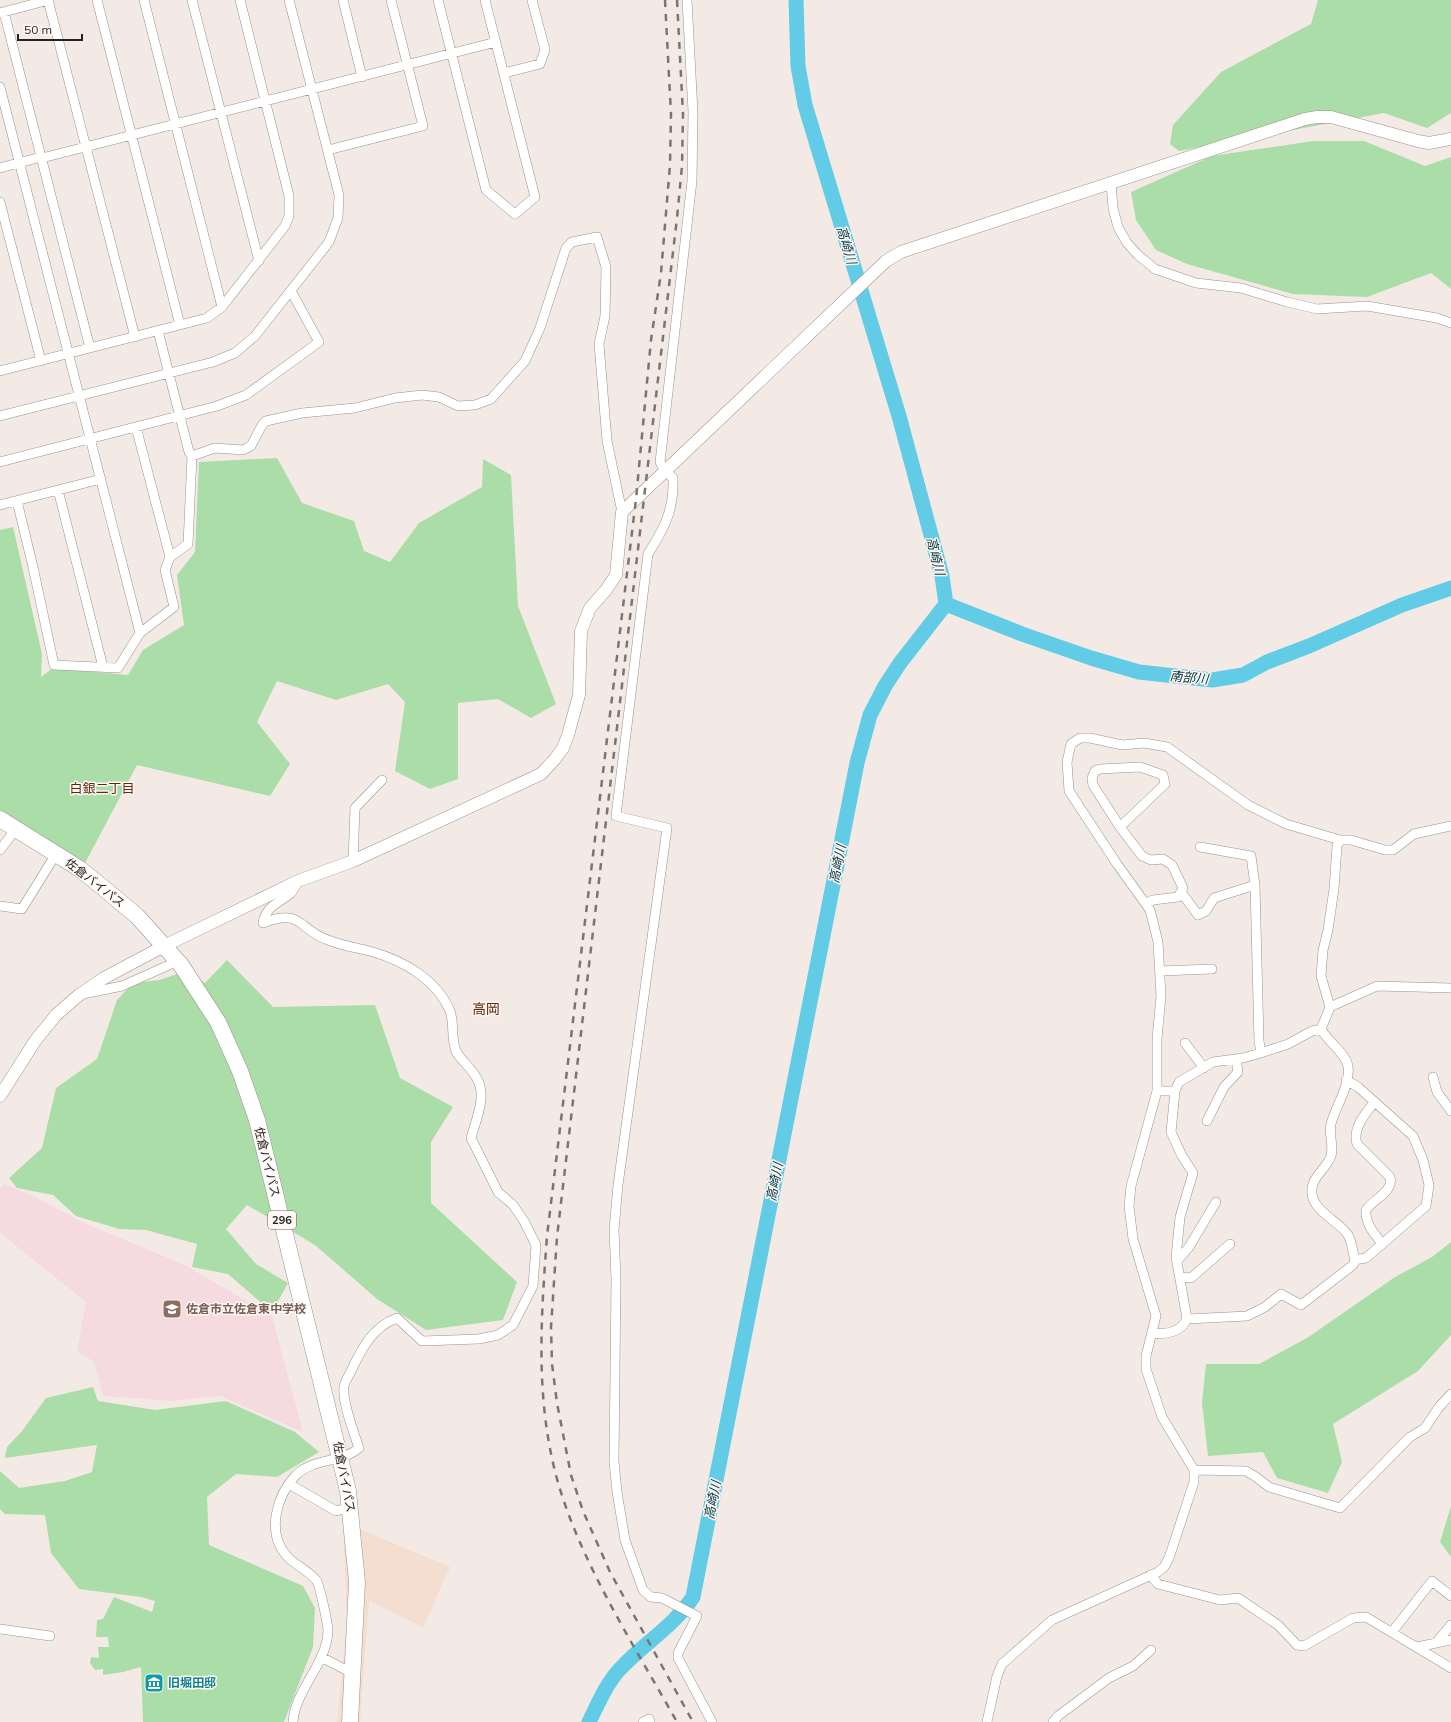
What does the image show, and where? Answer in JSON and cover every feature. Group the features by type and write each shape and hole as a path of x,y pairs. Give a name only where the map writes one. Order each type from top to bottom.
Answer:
{"highway":[{"name":"佐倉バイパス","path":"0,819 80,869 137,916 178,961 218,1022 240,1071 257,1120 341,1456 351,1508 357,1582 350,1722"}],"street":[{"path":"90,348 42,158 2,12 49,0 134,337"},
{"path":"97,0 180,325"},
{"path":"144,0 222,307"},
{"path":"192,0 258,261"},
{"path":"0,371 207,318 222,307 285,226 290,204 240,0"},
{"path":"0,416 214,362 235,353 263,326 329,242 338,218 339,195 289,0"},
{"path":"343,0 362,76"},
{"path":"328,150 423,126 390,0"},
{"path":"438,0 486,190 516,214 536,197 485,0"},
{"path":"504,73 540,64 545,50 533,0"},
{"path":"687,0 694,150 692,181 660,462 665,471 673,478 674,496 670,514 648,554 616,816 667,828 618,1185 614,1230 616,1280 613,1384 614,1461 617,1492 625,1540 643,1590 651,1597 662,1598 696,1616 678,1653 678,1658 712,1722"},
{"path":"0,168 496,42"},
{"path":"0,87 140,634"},
{"path":"622,512 886,261 901,252 1318,117 1331,117 1429,143 1451,139"},
{"path":"1111,183 1113,208 1118,227 1127,243 1138,255 1156,269 1196,283 1242,288 1287,302 1317,309 1367,306 1437,318 1451,323"},
{"path":"0,202 41,361"},
{"path":"0,1096 35,1041 56,1015 79,995 104,978 164,946 298,882 353,861 541,774 563,748 579,695 581,631 590,608 606,590 616,575 622,512 607,441 599,344 605,316 606,267 597,237 572,242 566,248 540,328 525,360 491,398 475,406 458,406 439,397 422,395 395,398 355,408 302,413 266,420 251,446 243,450 215,448 192,456"},
{"path":"0,462 232,402 246,395 319,342 291,291"},
{"path":"16,501 33,567 54,665 118,668 140,634 174,607 165,570 170,557 188,544 192,456 188,452 158,331"},
{"path":"136,427 170,557"},
{"path":"0,505 101,480"},
{"path":"58,490 103,667"},
{"path":"987,1722 997,1676 1002,1664 1052,1620 1150,1575 1164,1567 1169,1558 1194,1482 1194,1470 1162,1417 1146,1369 1146,1356 1156,1316 1133,1238 1129,1206 1131,1186 1157,1091 1157,1039 1161,996 1158,942 1150,910 1146,903 1117,864 1069,790 1067,762 1071,744 1080,738 1090,738 1122,745 1144,743 1167,747 1248,805 1286,824 1340,840 1352,840 1385,850 1393,850 1414,834 1451,826"},
{"path":"1120,827 1165,784 1163,775 1140,767 1100,769 1094,771 1092,778 1093,785 1120,827 1142,856 1151,860 1163,859 1172,865 1183,888 1178,897 1153,900 1146,903"},
{"path":"353,861 355,808 382,780"},
{"path":"0,850 16,829"},
{"path":"1321,1029 1330,1007 1321,976 1323,950 1328,930 1334,889 1337,846 1340,840"},
{"path":"1200,847 1251,856 1255,885 1259,1041 1261,1052"},
{"path":"0,906 22,908 56,854"},
{"path":"293,1722 298,1701 321,1657 328,1632 317,1581 304,1568 293,1562 285,1555 278,1542 275,1530 276,1514 280,1500 289,1484 297,1474 309,1466 352,1454 359,1448 347,1408 344,1387 363,1348 376,1330 386,1322 397,1318 422,1341 479,1339 498,1335 513,1325 533,1286 536,1245 524,1222 512,1205 498,1192 471,1138 479,1110 482,1091 477,1078 457,1052 453,1040 450,1012 440,994 426,978 393,959 329,941 319,936 301,923 288,917 278,917 263,923 264,915 274,904 292,892 298,882"},
{"path":"1181,892 1198,915 1206,911 1214,898 1255,885"},
{"path":"79,995 122,986 178,961"},
{"path":"1160,971 1212,969"},
{"path":"1330,1007 1377,986 1451,988"},
{"path":"1152,1333 1162,1335 1173,1332 1185,1323 1187,1319 1177,1261 1180,1217 1193,1172 1182,1156 1171,1132 1175,1091 1180,1082 1213,1062 1236,1059 1288,1044 1312,1031 1321,1029"},
{"path":"1187,1319 1248,1316 1265,1307 1281,1294 1301,1305 1353,1265 1354,1260 1349,1237 1317,1206 1312,1196 1311,1189 1312,1182 1330,1159 1332,1152 1330,1130 1331,1123 1340,1102 1346,1080 1348,1064 1321,1029"},
{"path":"1185,1043 1204,1068"},
{"path":"1207,1121 1224,1087 1238,1072 1236,1059"},
{"path":"1433,1077 1437,1092 1451,1111"},
{"path":"1346,1080 1358,1087 1413,1136 1424,1160 1429,1185 1426,1206 1366,1258 1354,1260"},
{"path":"1157,1091 1175,1091"},
{"path":"1375,1102 1364,1114 1355,1139 1357,1144 1390,1177 1392,1183 1389,1188 1366,1210 1365,1216 1371,1231 1382,1243"},
{"path":"1177,1261 1189,1247 1216,1202"},
{"path":"1180,1277 1191,1278 1230,1244"},
{"path":"1194,1470 1246,1471 1256,1476 1269,1487 1340,1508 1410,1437 1425,1428 1439,1407 1451,1394"},
{"path":"289,1484 336,1511 351,1508"},
{"path":"1150,1575 1158,1584 1220,1600 1238,1598 1278,1625 1297,1645 1304,1646 1353,1618 1366,1617 1451,1668"},
{"path":"1392,1632 1432,1581 1451,1596"},
{"path":"1436,1643 1451,1624"},
{"path":"0,1630 50,1636"},
{"path":"1416,1647 1451,1640"},
{"path":"1053,1722 1058,1716 1109,1678 1133,1666 1151,1650"},
{"path":"321,1657 352,1674"},
{"path":"643,1722 648,1719 650,1722"}],"shaded area":[{"name":"佐倉市立佐倉東中学校","path":"4,1184 31,1195 84,1223 185,1265 272,1316 303,1432 220,1396 171,1401 103,1396 94,1362 77,1351 86,1302 0,1233 0,1189"},
{"path":"343,1522 450,1567 423,1627 369,1601 360,1722 337,1722 347,1623"}],"green space":[{"path":"1318,0 1451,0 1451,113 1427,128 1384,113 1179,151 1170,144 1173,125 1221,72 1311,24"},
{"path":"1313,141 1364,141 1425,166 1451,157 1451,289 1431,273 1367,297 1293,294 1187,264 1156,250 1136,220 1131,192 1212,156"},
{"path":"277,458 302,503 354,521 364,551 390,562 419,523 482,487 483,459 511,475 518,606 556,704 531,718 498,699 458,703 458,779 430,789 395,771 405,702 388,684 336,700 277,681 257,722 290,764 270,796 137,765 84,865 0,814 0,530 13,527 42,654 41,677 53,668 128,675 143,650 184,625 177,575 195,552 199,462"},
{"path":"227,960 273,1007 375,1005 400,1078 453,1107 431,1142 431,1203 517,1282 503,1320 426,1330 377,1299 315,1245 247,1205 226,1229 256,1264 288,1283 272,1312 228,1274 192,1267 197,1244 146,1230 119,1229 76,1216 53,1195 17,1188 9,1178 42,1148 56,1088 97,1059 117,1000 133,983 160,980 185,971 205,983"},
{"path":"1451,1242 1451,1335 1418,1371 1333,1424 1342,1462 1328,1493 1277,1478 1263,1452 1208,1456 1202,1403 1206,1364 1259,1364 1307,1338 1395,1277 1432,1257"},
{"path":"93,1387 98,1401 155,1410 226,1401 295,1432 319,1452 277,1477 236,1474 207,1497 209,1545 303,1586 315,1608 313,1647 284,1722 143,1722 141,1667 103,1675 103,1669 95,1670 90,1663 91,1657 99,1658 98,1647 109,1647 108,1637 96,1637 97,1620 103,1619 114,1597 152,1612 155,1601 141,1597 79,1589 51,1553 45,1515 5,1514 0,1509 0,1471 19,1488 65,1481 92,1472 97,1445 5,1458 7,1447 22,1431 46,1398"},
{"path":"1451,1506 1451,1557 1440,1542"}],"waterway":[{"name":"高崎川","path":"589,1722 603,1694 615,1675 629,1660 677,1617 693,1597 857,763 870,715 885,686 900,663 946,604 942,576 899,416 805,105 798,66 796,0"},
{"name":"南部川","path":"946,604 1022,634 1091,658 1139,672 1212,680 1243,675 1267,662 1309,646 1402,605 1451,588"}],"railway":[{"path":"665,0 671,114 670,165 661,273 651,340 636,499 547,1236 543,1297 542,1358 545,1418 550,1449 557,1479 567,1510 594,1573 610,1604 677,1722"},
{"path":"677,0 683,114 682,166 557,1237 551,1327 552,1364 557,1403 571,1475 583,1511 610,1572 693,1722"}],"place":[{"name":"佐倉市立佐倉東中学校","path":"172,1309"},
{"name":"旧堀田邸","path":"154,1683"}],"district":[{"name":"白銀二丁目","path":"102,788"},
{"name":"高岡","path":"486,1009"}]}
